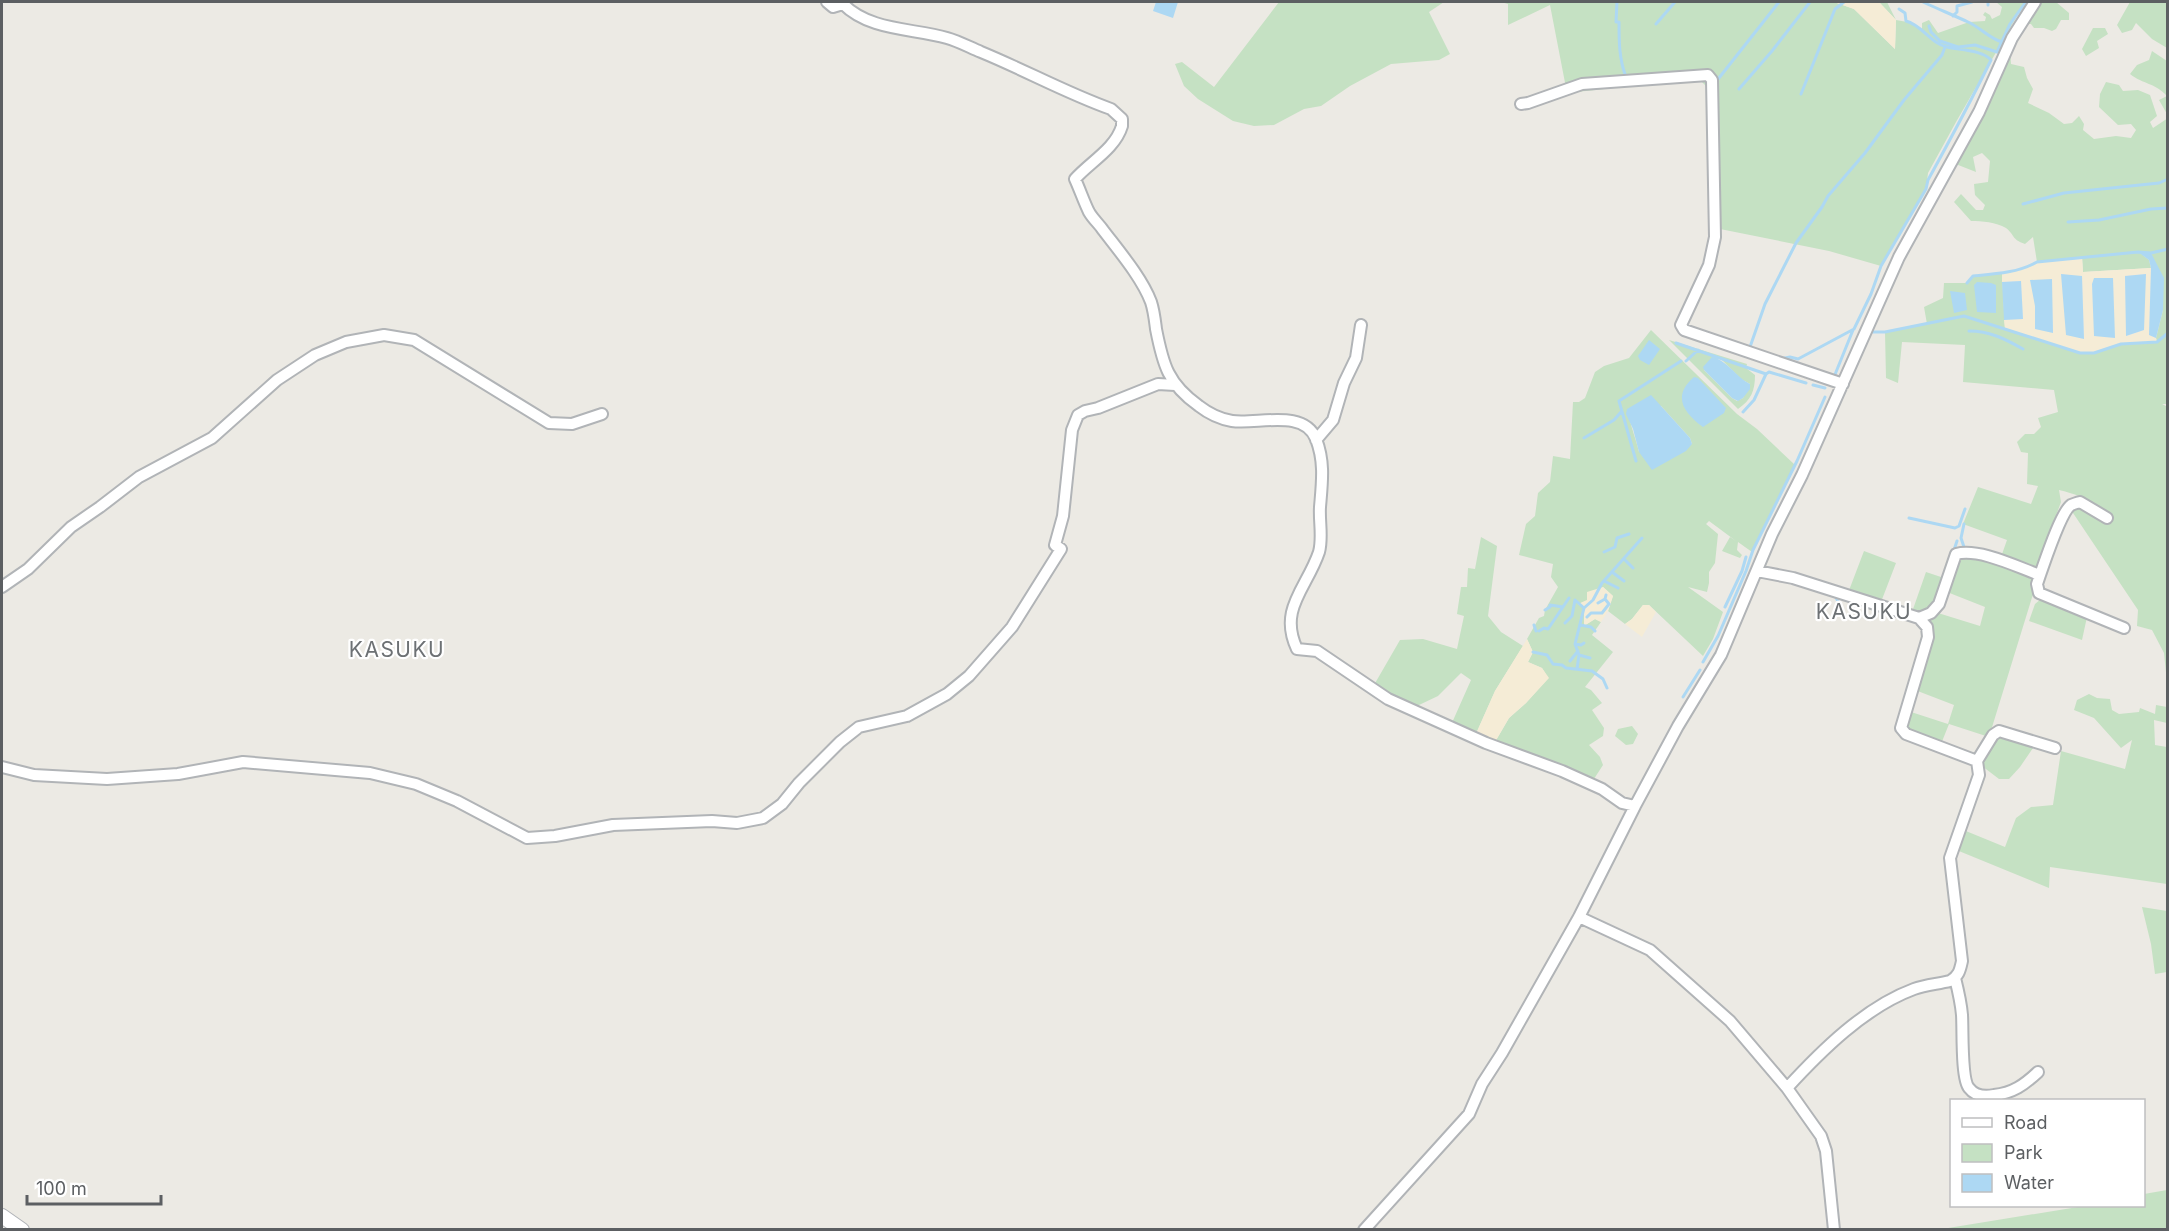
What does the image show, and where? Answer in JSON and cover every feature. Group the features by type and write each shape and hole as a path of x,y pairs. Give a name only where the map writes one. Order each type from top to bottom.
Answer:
{"main road":[{"path":"2,1216 22,1230"}],"street":[{"path":"827,2 832,8 843,4 864,18 882,25 947,38 1005,61 1048,83 1111,108 1122,119 1122,126 1116,139 1075,179 1090,213 1143,286 1151,303 1163,360 1175,385 1201,408 1225,420 1295,422 1305,426 1313,433 1316,440 1323,471 1320,507 1321,543 1318,555 1291,612 1291,636 1298,649 1317,651 1388,699 1486,743 1562,771 1602,789 1622,803 1635,806"},
{"path":"1364,1230 1468,1114 1482,1084 1502,1053 1579,916 1678,726 1721,655 1772,534 1802,475 1899,257 1979,112 2012,38 2035,2"},
{"path":"1521,104 1581,84 1708,75 1712,80 1715,237 1710,265 1681,325 1684,330 1843,384"},
{"path":"1316,440 1333,420 1344,383 1356,357 1361,325"},
{"path":"2,587 28,569 71,527 139,477 212,438 277,380 315,355 346,342 384,335 414,340 549,423 572,424 602,414"},
{"path":"1158,384 1163,360"},
{"path":"2,767 34,776 107,779 178,774 243,762 370,773 416,784 457,801 527,838 555,836 613,825 712,821 737,823 763,818 782,804 840,742 860,727 907,716 947,694 969,676 1012,627 1060,549 1055,545 1063,516 1072,430 1078,416 1084,411 1098,408 1158,384 1175,385"},
{"path":"2107,518 2080,502 2071,505 2061,520 2037,584 2039,593 2124,628"},
{"path":"1919,618 1931,613 1939,604 1956,554 1977,553 2040,575"},
{"path":"1757,572 1793,578 1919,618 1928,627 1928,637 1901,728 1906,734 1977,761"},
{"path":"1787,1088 1831,1043 1869,1014 1914,989 1955,978 1960,971 1962,961 1950,858 1979,775 1977,761 1993,735 1999,731 2055,748"},
{"path":"1579,916 1650,950 1731,1021 1787,1088 1821,1136 1827,1151 1834,1230"},
{"path":"1955,978 1962,1016 1964,1077 1968,1087 1979,1096 1993,1096 2013,1091 2038,1072"}],"green space":[{"path":"1279,2 1444,2 1429,12 1450,54 1439,60 1391,64 1350,86 1321,106 1304,109 1274,125 1254,126 1233,121 1198,99 1184,86 1175,64 1182,62 1214,87"},
{"path":"1501,2 1834,2 1854,9 1895,49 1896,20 1913,23 1922,29 1922,23 1929,20 1938,33 1969,22 1985,21 1986,17 1983,15 1985,12 1992,19 2000,15 2002,7 1996,2 2025,2 1928,173 1926,189 1881,266 1829,251 1710,227 1708,88 1699,79 1567,93 1550,5 1508,25 1508,4"},
{"path":"1879,2 1887,2 1896,20"},
{"path":"2030,2 2056,2 2069,13 2069,20 2061,20 2056,29 2052,31 2034,28 2031,24 2027,24 2028,26 2022,23"},
{"path":"2130,2 2167,2 2167,48 2152,39 2136,23 2132,30 2122,33 2117,25"},
{"path":"2093,28 2105,28 2108,34 2097,41 2099,48 2086,56 2082,49"},
{"path":"2010,50 2011,64 2024,67 2033,89 2028,103 2049,113 2064,124 2072,123 2079,116 2084,124 2083,130 2094,139 2116,136 2131,138 2136,130 2131,124 2118,125 2099,107 2100,94 2106,82 2119,85 2123,91 2138,90 2150,95 2157,116 2150,122 2153,128 2168,118 2167,404 2162,404 2168,407 2167,682 2164,653 2152,630 2137,626 2138,610 2071,510 2081,506 2111,522 2096,505 2082,497 2059,490 2061,502 2036,570 2001,557 2007,540 1963,524 1978,487 2031,504 2038,486 2027,484 2028,453 2021,452 2017,442 2025,434 2034,434 2041,427 2038,418 2058,412 2054,390 1963,382 1965,345 1902,342 1898,383 1886,378 1885,332 1927,324 1924,307 1943,298 1944,283 1967,283 1973,276 2002,273 2005,329 2080,353 2094,353 2121,344 2157,342 2163,310 2151,253 2139,252 2149,260 2151,268 2083,272 2082,257 2037,262 2033,237 2025,244 2015,239 2009,230 2002,226 1989,222 1971,221 1954,202 1961,194 1976,210 1983,210 1985,205 1975,195 1974,184 1988,182 1990,161 1982,153 1973,157 1976,172 1948,161"},
{"path":"2152,51 2167,61 2167,96 2158,88 2130,74 2137,65 2149,60"},
{"path":"2167,96 2167,114 2159,100"},
{"path":"1651,330 1737,414 1757,429 1795,465 1752,552 1738,542 1737,550 1742,555 1740,558 1722,551 1730,537 1736,541 1709,521 1706,524 1718,534 1715,563 1709,572 1707,592 1688,587 1723,612 1713,639 1703,656 1649,605 1643,605 1625,624 1608,611 1613,596 1603,587 1587,601 1578,604 1584,608 1585,625 1595,619 1601,622 1592,635 1613,652 1585,687 1591,690 1602,703 1592,710 1604,728 1603,736 1589,745 1600,757 1603,765 1592,782 1495,742 1509,718 1548,678 1542,668 1528,662 1533,652 1527,639 1539,618 1544,616 1558,587 1551,577 1553,564 1519,555 1526,524 1535,516 1538,493 1550,482 1553,456 1570,459 1573,402 1579,402 1585,398 1595,372 1604,366 1629,358","holes":["1661,406 1690,438 1692,444 1639,452 1628,409"]},
{"path":"1669,340 1747,364 1746,368 1755,375 1754,386 1749,399 1738,409","holes":["1720,358 1741,379 1750,384 1743,398 1737,401 1704,370"]},
{"path":"1481,537 1497,546 1488,616 1501,632 1523,646 1495,691 1475,736 1451,725 1471,680 1461,673 1438,696 1417,708 1374,685 1400,640 1423,639 1457,649 1464,616 1457,614 1461,587 1467,587 1468,568 1475,569"},
{"path":"1864,551 1896,563 1881,602 1848,593"},
{"path":"1964,556 1977,557 2034,576 2034,591 1989,737 1949,724 1941,744 1905,730 1908,711 1948,724 1954,705 1915,690 1932,639 1932,628 1924,619 1938,613 1980,626 1985,607 1947,592 1959,560"},
{"path":"1926,572 1944,578 1935,606 1920,614 1912,612"},
{"path":"2041,599 2087,617 2082,640 2029,621 2035,604"},
{"path":"2089,694 2097,698 2110,699 2112,710 2119,714 2139,712 2140,708 2155,714 2156,705 2167,707 2167,723 2154,720 2155,745 2167,747 2167,884 2050,867 2049,888 1954,849 1961,829 2005,847 2016,818 2031,807 2053,805 2061,751 2125,769 2132,740 2121,748 2094,718 2074,710 2077,700"},
{"path":"1632,726 1638,734 1633,744 1626,745 1615,736 1618,729"},
{"path":"2000,734 2035,745 2009,779 1999,779 1982,766 1981,760"},
{"path":"2142,907 2167,911 2167,972 2155,974"},
{"path":"2167,1190 2167,1229 1942,1229 2078,1207 2145,1207 2145,1194"}],"sand":[{"path":"1834,2 1879,2 1896,20 1895,49 1854,9"},
{"path":"2082,257 2083,272 2151,268 2149,335 2156,338 2157,342 2121,344 2094,353 2080,353 2005,329 2004,320 2023,318 2021,281 2002,282 2002,273 2037,262","holes":["2061,274 2082,277 2084,339","2145,274 2144,330 2127,336 2125,276","2035,306 2052,306 2053,332 2035,329"]},
{"path":"1603,587 1613,596 1608,611 1601,622 1595,619 1584,626 1584,608 1578,604 1587,600 1587,592"},
{"path":"1643,605 1649,605 1656,612 1642,637 1625,624"},
{"path":"1527,639 1533,652 1528,662 1542,668 1549,678 1509,718 1495,742 1475,736 1495,691"}],"water":[{"path":"1156,2 1178,2 1173,18 1153,11"},
{"path":"2138,252 2151,253 2164,278 2163,310 2156,338 2149,335 2151,268 2149,260"},
{"path":"2061,274 2082,276 2084,339 2066,335"},
{"path":"2146,274 2144,330 2126,336 2125,276"},
{"path":"2094,278 2113,278 2115,338 2094,336 2092,284"},
{"path":"2052,279 2053,333 2035,329 2035,306 2030,280"},
{"path":"2021,281 2023,319 2004,320 2002,282"},
{"path":"1977,282 1996,285 1996,313 1977,312 1974,285"},
{"path":"1950,291 1965,293 1967,310 1954,313"},
{"path":"1649,340 1660,349 1649,365 1640,360 1638,356"},
{"path":"1712,357 1750,384 1750,389 1743,398 1738,401 1732,398 1704,370 1703,367"},
{"path":"1694,377 1698,378 1726,408 1724,413 1703,427 1690,416 1683,404 1683,391"},
{"path":"1651,395 1690,438 1692,444 1686,451 1652,470 1639,452 1626,414 1627,409"}],"waterway":[{"path":"1617,2 1616,22 1619,22 1619,43 1626,77"},
{"path":"1656,24 1675,2"},
{"path":"1715,83 1779,2"},
{"path":"1739,89 1810,2"},
{"path":"1801,94 1835,9 1844,2"},
{"path":"1923,2 1968,22 2002,42"},
{"path":"1953,16 1957,12 1957,6 1972,2"},
{"path":"1929,26 1931,32 1940,41 1958,47 1975,45 1997,52 2010,24 2025,3"},
{"path":"1780,359 1790,357 1798,359 1854,329 1871,294 1881,266 1926,189 1928,180 1991,60 1977,52 1941,45 1917,26 1906,21 1905,13 1899,9"},
{"path":"1750,347 1765,304 1796,243 1828,196 1942,55 1945,47"},
{"path":"2023,204 2064,193 2159,183 2168,179"},
{"path":"2068,222 2099,220 2151,209 2168,208"},
{"path":"1967,283 1973,276 2014,271 2037,262 2138,252 2151,253 2168,249"},
{"path":"1868,332 1885,332 1964,316 2080,353 2094,353 2121,344 2157,342 2168,333"},
{"path":"1834,377 1853,330"},
{"path":"1969,331 1991,334 2023,349"},
{"path":"1676,343 1766,374 1769,372 1806,383"},
{"path":"1686,361 1698,350"},
{"path":"1636,461 1619,401 1681,361"},
{"path":"1743,412 1754,400 1766,374"},
{"path":"1813,385 1825,388"},
{"path":"1703,662 1718,636 1753,550 1797,461 1825,397"},
{"path":"1584,438 1614,420 1621,412"},
{"path":"1909,518 1955,528 1959,526 1965,509"},
{"path":"1964,524 1961,538 1966,548"},
{"path":"1604,552 1615,547 1617,538 1629,534"},
{"path":"1577,669 1579,655 1575,644 1584,608 1593,600 1602,583 1642,538"},
{"path":"1954,550 1957,541"},
{"path":"1725,607 1746,557"},
{"path":"1624,559 1633,568"},
{"path":"1612,572 1624,581"},
{"path":"1604,581 1618,588"},
{"path":"1598,603 1605,599 1606,595"},
{"path":"1835,596 1839,603 1837,615"},
{"path":"1539,631 1544,628 1548,629 1569,598"},
{"path":"1587,617 1591,613 1602,613 1609,604 1605,599"},
{"path":"1575,600 1584,608"},
{"path":"1565,623 1572,616 1575,600"},
{"path":"1545,610 1550,605 1563,607"},
{"path":"1534,625 1536,631"},
{"path":"1580,625 1591,627 1595,631"},
{"path":"1575,644 1584,643"},
{"path":"1570,661 1578,651"},
{"path":"1533,652 1547,655 1553,664 1592,671 1603,679 1607,688"},
{"path":"1579,655 1590,658"},
{"path":"1683,697 1700,670"}],"district":[{"name":"KASUKU","path":"1864,611"},
{"name":"KASUKU","path":"397,649"}]}
